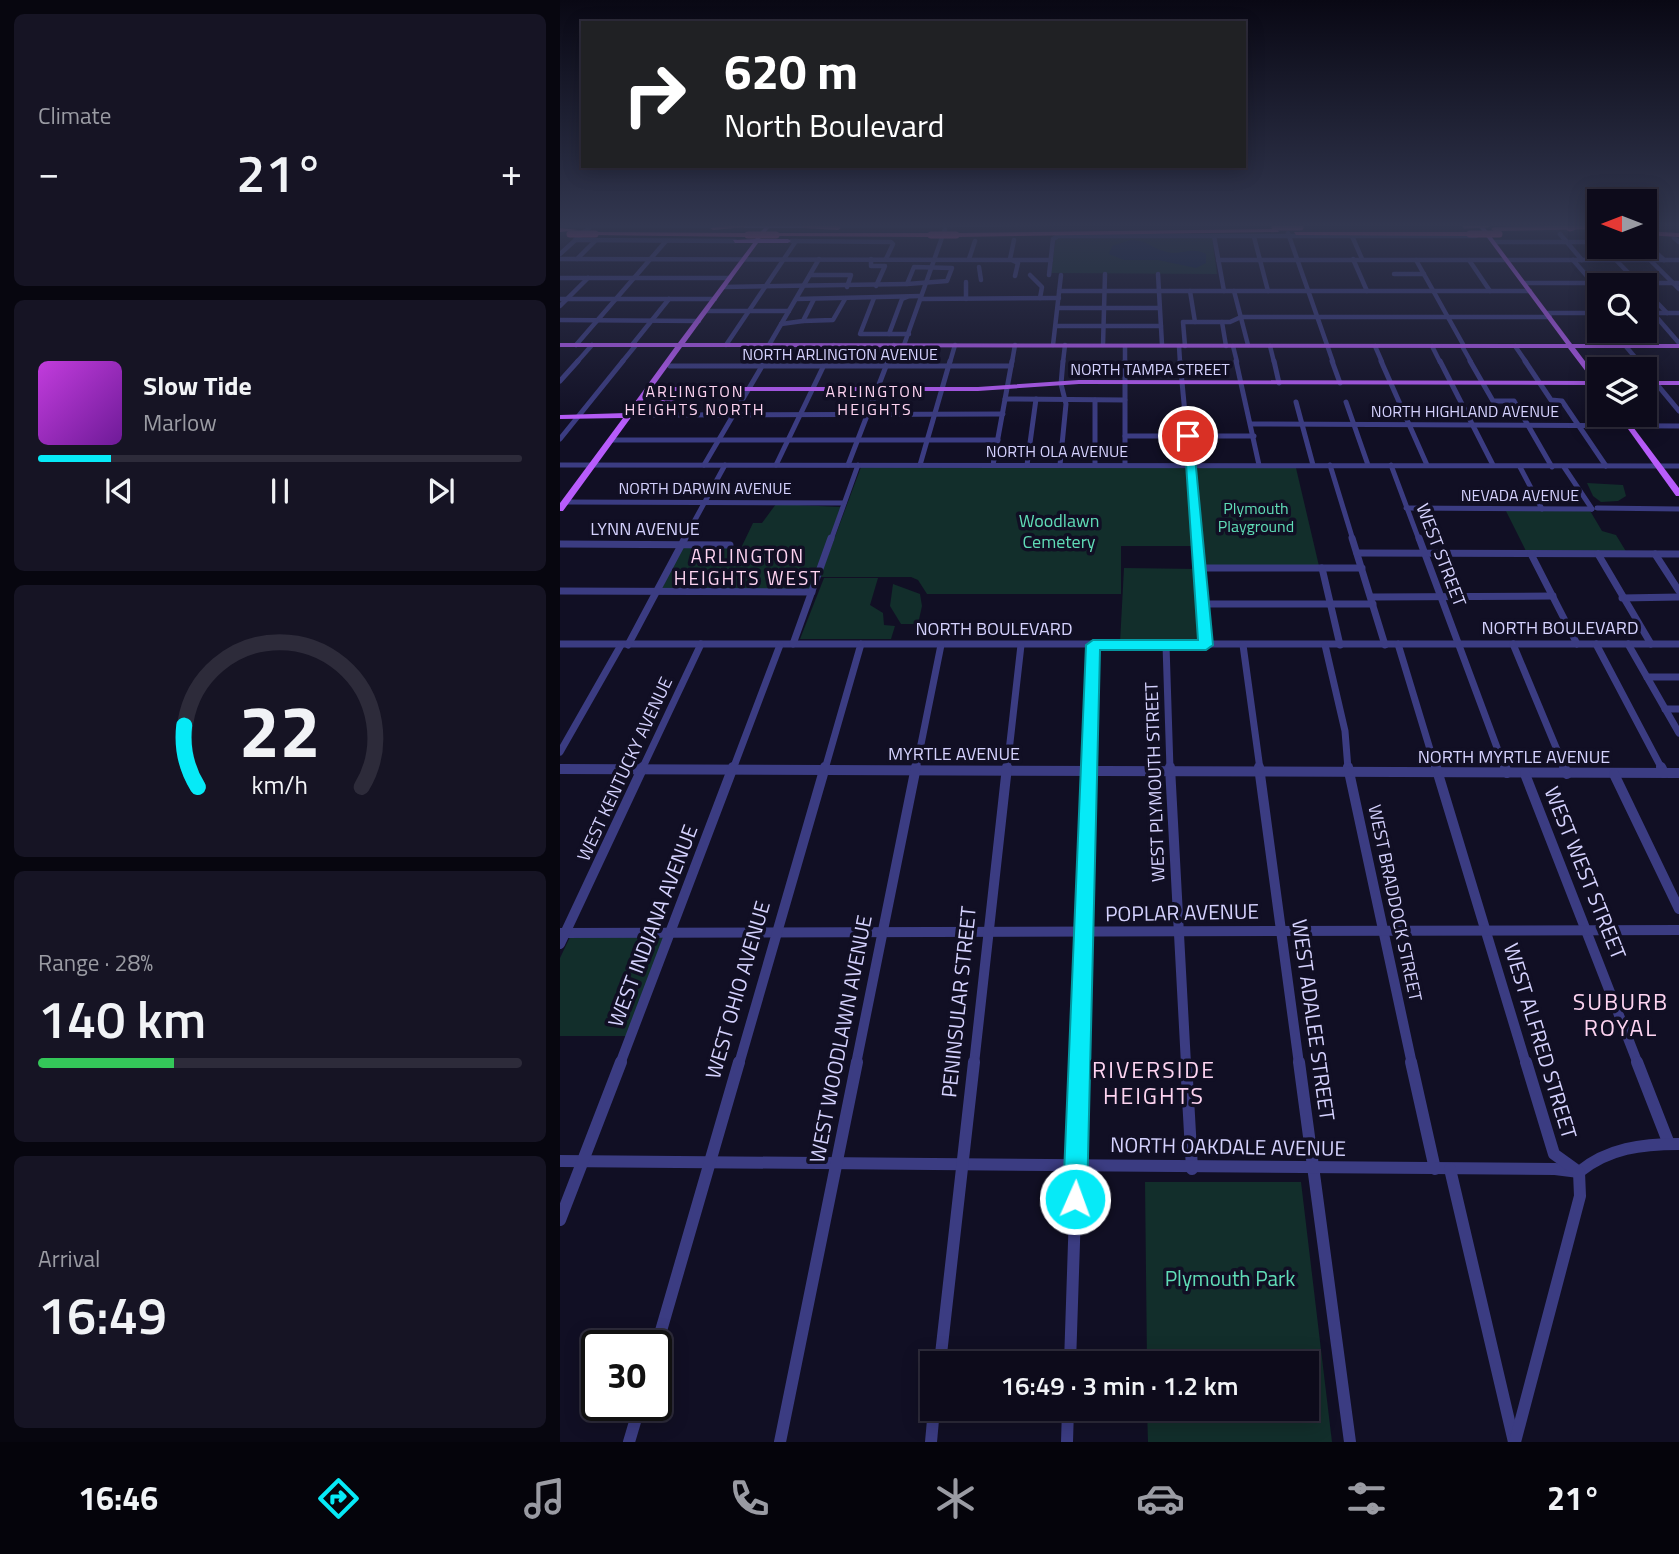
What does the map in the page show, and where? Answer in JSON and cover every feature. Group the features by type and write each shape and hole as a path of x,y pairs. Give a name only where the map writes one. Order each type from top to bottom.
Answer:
{"main road":[{"path":"650,389 720,291"},
{"path":"1530,291 1587,368"},
{"path":"560,345 1679,344"},
{"path":"563,506 636,406 670,366 682,345"},
{"name":"NORTH TAMPA STREET","path":"650,389 943,389 1125,383 1587,384"},
{"path":"1657,383 1679,383"},
{"name":"NORTH TAMPA STREET","path":"630,415 701,389"},
{"path":"560,417 630,415"},
{"path":"1630,427 1679,494"}],"street":[{"path":"560,306 575,291"},
{"path":"576,345 623,291"},
{"path":"726,345 761,291"},
{"path":"704,465 762,366 781,324 800,291"},
{"path":"904,345 923,291"},
{"path":"939,291 939,298"},
{"path":"966,291 966,299"},
{"path":"1040,298 1041,291"},
{"path":"1053,345 1059,291"},
{"path":"1103,345 1104,291"},
{"path":"1159,291 1162,345"},
{"path":"1190,291 1195,322"},
{"path":"1234,291 1248,345"},
{"path":"1307,291 1340,383"},
{"path":"1434,291 1493,401 1514,401 1552,467"},
{"path":"796,299 908,296 966,299 1059,298"},
{"path":"889,334 902,299 908,296"},
{"path":"874,298 860,334 909,334"},
{"path":"560,299 715,299"},
{"path":"560,439 669,299"},
{"path":"803,321 814,299"},
{"path":"781,324 835,319 845,299"},
{"path":"1657,303 1667,313"},
{"path":"1058,308 1159,308"},
{"path":"706,311 789,311"},
{"path":"1206,645 1183,383 1183,323 1222,322 1240,314 1448,317 1587,313"},
{"path":"1657,313 1679,313"},
{"path":"1657,318 1679,344"},
{"path":"560,320 699,321"},
{"path":"1222,322 1251,424 1259,465"},
{"path":"1056,326 1161,326"},
{"path":"1623,343 1634,357"},
{"path":"560,381 592,345"},
{"path":"776,465 834,345"},
{"path":"848,465 894,345"},
{"path":"920,465 955,345"},
{"path":"993,465 1015,345"},
{"path":"1060,465 1066,404 1061,384 1065,345"},
{"path":"1125,346 1125,465"},
{"path":"1270,346 1279,383"},
{"path":"1375,346 1427,465"},
{"path":"1432,346 1493,466"},
{"path":"1515,346 1551,400 1562,401 1606,466"},
{"name":"NORTH ARLINGTON AVENUE","path":"670,366 1011,366"},
{"path":"1657,384 1679,411"},
{"path":"1027,465 1036,399"},
{"path":"1005,400 1125,400"},
{"path":"1095,400 1096,465"},
{"path":"1296,402 1313,465"},
{"path":"1346,402 1368,465"},
{"path":"630,415 1003,414"},
{"name":"NORTH HIGHLAND AVENUE","path":"1251,424 1587,426"},
{"name":"NORTH HIGHLAND AVENUE","path":"1657,426 1679,426"},
{"path":"1125,436 1254,436"},
{"path":"611,440 998,440"},
{"name":"NORTH OLA AVENUE","path":"560,464 1679,466"},
{"path":"560,752 657,591 725,465"},
{"path":"793,644 858,465"},
{"path":"1330,465 1385,645"},
{"name":"WEST STREET","path":"1391,465 1507,774"},
{"path":"1520,467 1542,509"},
{"path":"1564,467 1594,509"},
{"name":"NORTH DARWIN AVENUE","path":"563,506 706,502 844,503"},
{"name":"NEVADA AVENUE","path":"1406,509 1679,509"},
{"name":"LYNN AVENUE","path":"560,544 730,545"},
{"path":"1357,553 1679,554"},
{"path":"1531,554 1577,644"},
{"path":"1595,554 1648,644"},
{"path":"1658,554 1679,582"},
{"path":"1658,554 1679,591"},
{"path":"1199,568 1362,568"},
{"path":"1322,568 1340,645"},
{"path":"560,591 812,592"},
{"path":"1204,604 1330,604 1439,597 1553,596"},
{"path":"1622,600 1679,599"},
{"name":"NORTH BOULEVARD","path":"560,644 1679,644"},
{"path":"1513,644 1567,774"},
{"path":"1596,644 1664,773"},
{"path":"1628,644 1679,733"},
{"name":"WEST KENTUCKY AVENUE","path":"560,944 701,645"},
{"name":"WEST INDIANA AVENUE","path":"560,1220 780,645"},
{"name":"WEST OHIO AVENUE","path":"661,1330 861,645"},
{"name":"WEST WOODLAWN AVENUE","path":"780,1442 941,645"},
{"name":"PENINSULAR STREET","path":"941,1351 1021,645"},
{"path":"1070,1351 1093,645"},
{"name":"WEST PLYMOUTH STREET","path":"1166,645 1170,773 1192,1169"},
{"name":"WEST ADALEE STREET","path":"1243,645 1350,1442"},
{"name":"WEST BRADDOCK STREET","path":"1325,645 1345,731 1348,772 1435,1169"},
{"name":"WEST ALFRED STREET","path":"1398,645 1554,1154 1579,1172"},
{"path":"1647,677 1679,677"},
{"path":"1665,709 1679,709"},
{"name":"MYRTLE AVENUE","path":"560,769 1348,772"},
{"name":"NORTH MYRTLE AVENUE","path":"1348,772 1679,773"},
{"name":"WEST WEST STREET","path":"1525,774 1674,1144"},
{"path":"1614,774 1679,909"},
{"name":"POPLAR AVENUE","path":"563,933 1084,934 1178,931 1679,930"},
{"path":"1514,1442 1580,1196 1579,1172 1589,1162 1614,1151 1674,1144"},
{"name":"NORTH OAKDALE AVENUE","path":"560,1161 1076,1164 1192,1169 1579,1172"},
{"path":"1450,1169 1514,1442"},
{"path":"629,1442 635,1421"},
{"path":"931,1442 933,1421"},
{"path":"1067,1442 1068,1421"}],"green space":[{"name":"Woodlawn Cemetery","path":"861,467 1188,467 1194,546 1121,546 1121,594 927,594 918,580 911,577 820,577"},
{"name":"Plymouth Playground","path":"1192,467 1296,468 1319,566 1203,565"},
{"path":"1587,483 1623,485 1626,496 1618,501 1601,502 1593,496"},
{"path":"776,504 841,507 810,590 661,590 683,546 742,546 753,523 762,523"},
{"path":"1505,509 1589,509 1602,531 1616,535 1627,553 1527,553"},
{"path":"1124,568 1197,569 1202,643 1120,643"},
{"path":"824,578 878,578 870,605 883,613 884,625 895,626 891,639 800,639"},
{"path":"893,584 920,594 922,606 918,624 901,624 890,606"},
{"path":"666,936 628,1036 560,1036 560,958 570,937"},
{"name":"Plymouth Park","path":"1145,1182 1301,1182 1332,1442 1148,1442 1147,1421 1319,1421 1319,1351 1147,1351"}],"district":[{"name":"ARLINGTON HEIGHTS NORTH","path":"695,400"},
{"name":"ARLINGTON HEIGHTS","path":"875,400"},
{"name":"ARLINGTON HEIGHTS WEST","path":"748,567"},
{"name":"SUBURB ROYAL","path":"1621,1015"},
{"name":"RIVERSIDE HEIGHTS","path":"1154,1083"}],"route":[{"path":"1075,1199 1093,645 1206,645 1188,436"}]}
